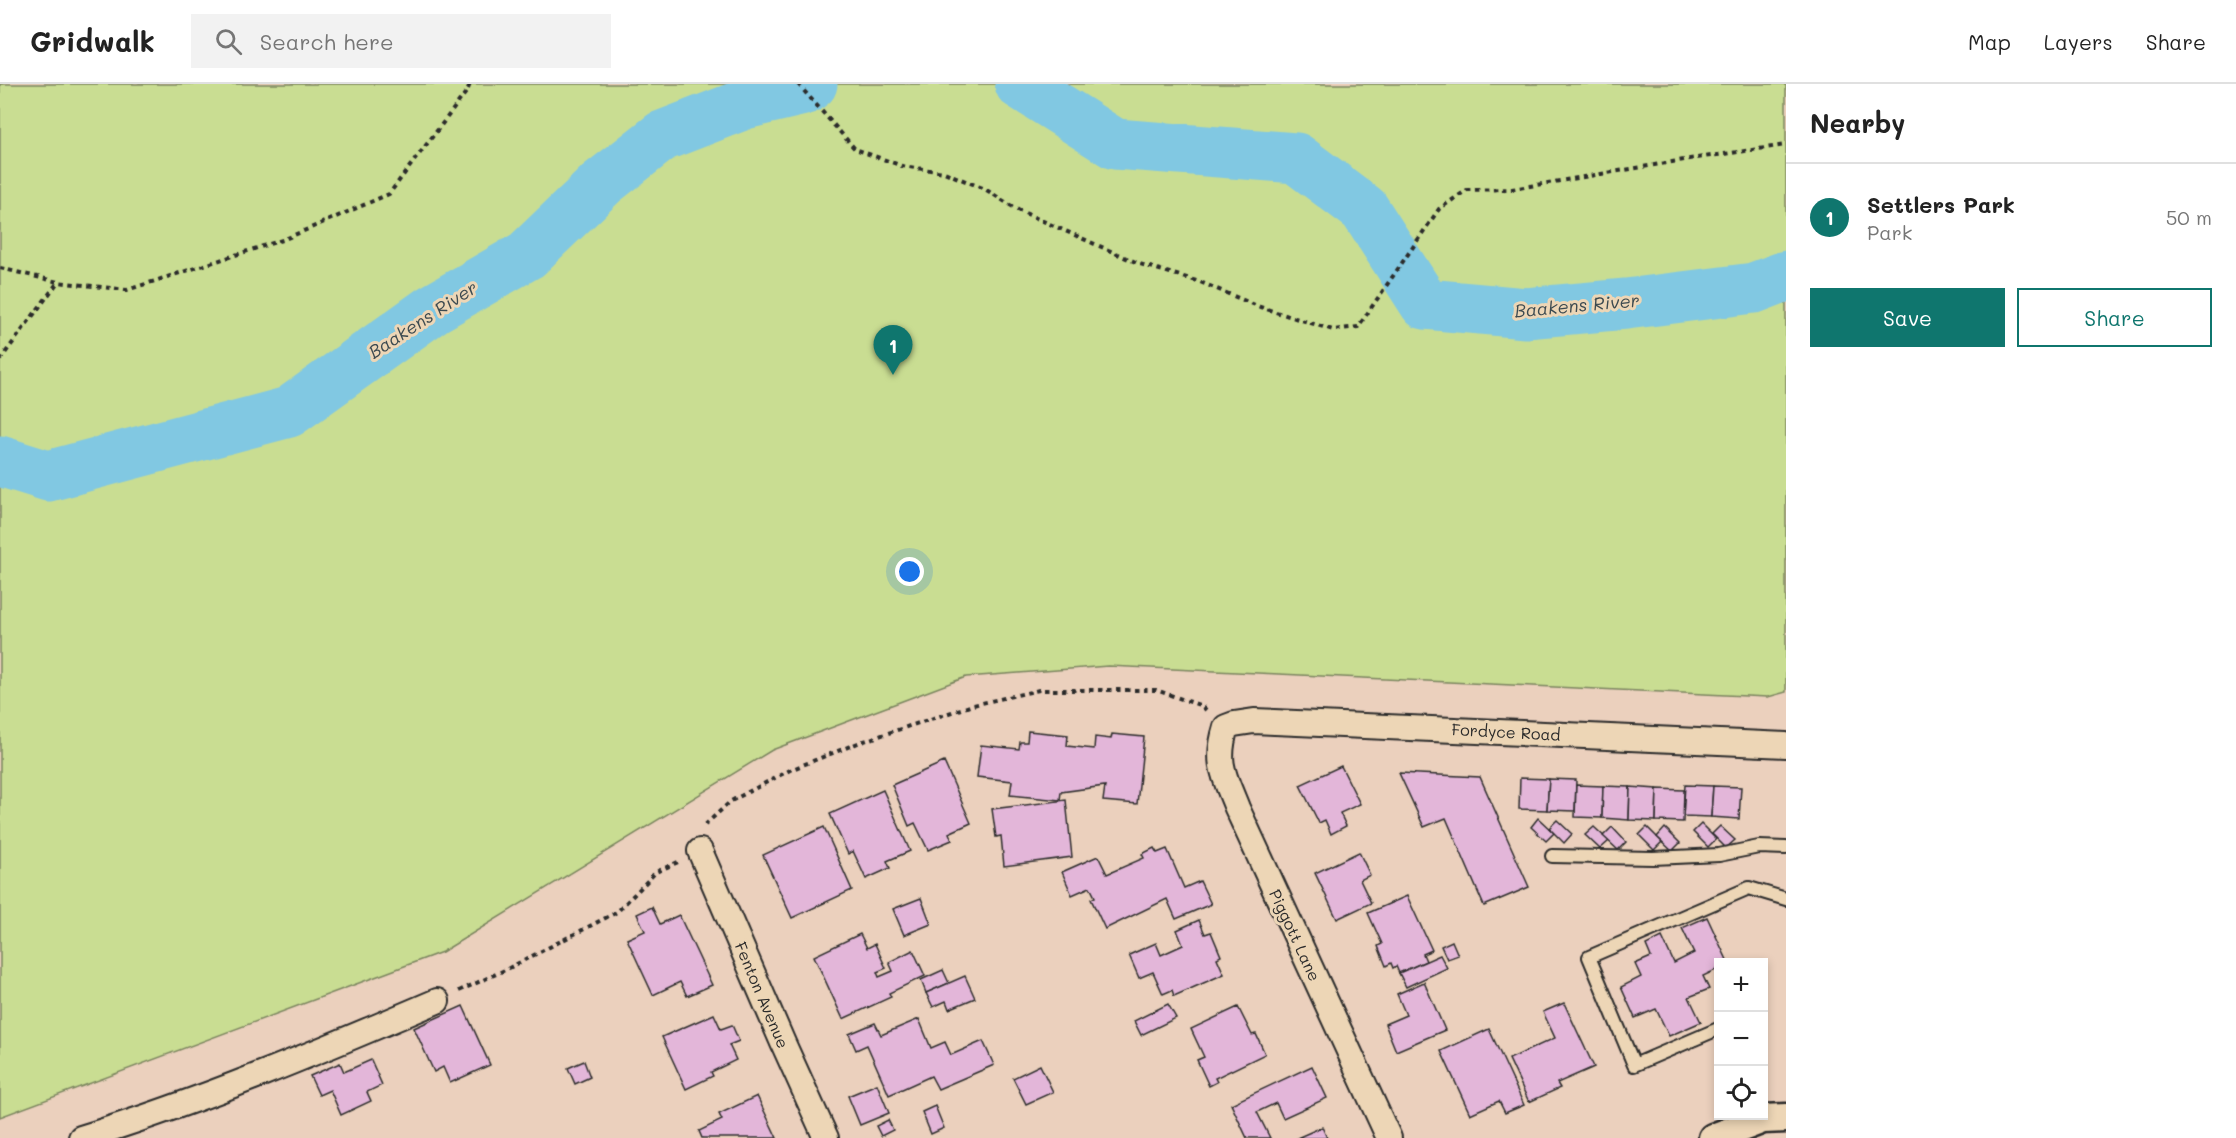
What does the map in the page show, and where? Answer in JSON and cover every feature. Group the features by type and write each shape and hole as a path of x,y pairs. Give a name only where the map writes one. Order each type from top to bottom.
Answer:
{"street":[{"name":"Fordyce Road","path":"1226,727 1254,721 1786,745"},
{"name":"Piggott Lane","path":"1226,727 1220,747 1224,776 1389,1138"},
{"name":"Fenton Avenue","path":"700,851 826,1138"},
{"path":"81,1138 126,1124 309,1056 437,1001"},
{"path":"1713,1138 1763,1119 1786,1118"}],"lane":[{"path":"1552,856 1653,858 1719,855 1759,847 1786,848"},
{"path":"1714,1031 1634,1065 1589,957 1749,888 1786,898"}],"path":[{"path":"0,268 58,282 127,290 285,239 389,194 470,84"},
{"path":"798,84 855,149 902,166 944,172 985,189 1018,210 1140,264 1200,282 1260,307 1333,330 1358,327 1439,209 1467,190 1512,189 1786,145"},
{"path":"0,360 58,282"},
{"path":"437,1001 507,969 617,912 656,872 700,851 702,828 731,801 790,770 858,742 973,705 1039,690 1156,690 1202,706 1226,727"}],"green space":[{"path":"0,84 1786,84 1786,692 1768,697 1108,666 966,677 772,750 442,952 0,1117"}],"building":[{"path":"1028,731 1068,735 1067,746 1094,749 1095,737 1111,739 1112,734 1144,737 1137,804 1103,801 1105,786 1061,792 1060,800 1010,795 1012,781 977,777 981,745 1019,749 1020,742 1027,742"},
{"path":"944,762 971,823 949,833 952,840 928,850 915,823 909,826 892,785"},
{"path":"1341,766 1360,804 1340,813 1346,826 1331,834 1325,820 1319,823 1300,785"},
{"path":"1399,773 1480,777 1529,887 1484,906 1446,818 1424,827"},
{"path":"1520,778 1549,779 1547,810 1519,809"},
{"path":"1549,779 1576,780 1575,811 1547,810"},
{"path":"1576,785 1603,786 1602,818 1575,817"},
{"path":"1685,785 1713,786 1711,817 1683,816"},
{"path":"1603,786 1630,787 1629,820 1602,818"},
{"path":"1713,786 1741,787 1739,819 1711,817"},
{"path":"1630,787 1657,789 1656,821 1629,820"},
{"path":"1657,789 1684,790 1683,822 1656,821"},
{"path":"883,790 910,851 887,861 890,868 866,879 853,851 848,854 830,814"},
{"path":"1066,800 1072,857 1004,866 1001,836 996,837 992,809"},
{"path":"1538,818 1554,833 1546,841 1531,827"},
{"path":"1557,820 1572,834 1564,843 1549,828"},
{"path":"1701,824 1716,839 1708,847 1693,832"},
{"path":"1720,826 1735,840 1726,848 1712,834"},
{"path":"824,827 852,890 792,918 763,855"},
{"path":"1594,827 1609,841 1600,849 1585,835"},
{"path":"1612,827 1626,842 1618,850 1603,836"},
{"path":"1647,827 1662,842 1654,850 1639,835"},
{"path":"1665,828 1680,843 1672,851 1657,837"},
{"path":"1154,848 1157,853 1167,849 1184,888 1200,881 1211,904 1176,919 1167,899 1105,929 1091,899 1095,897 1090,887 1072,895 1062,872 1098,856 1107,874 1144,858 1142,854"},
{"path":"1359,852 1370,875 1360,880 1371,903 1337,919 1315,873"},
{"path":"1407,896 1432,950 1423,954 1426,961 1399,973 1396,966 1393,968 1391,963 1386,966 1378,946 1382,944 1368,913"},
{"path":"921,898 931,924 904,935 893,909"},
{"path":"652,907 660,924 679,915 712,985 687,996 680,982 653,995 627,939 645,931 637,914"},
{"path":"1707,917 1726,958 1714,958 1714,971 1703,976 1709,989 1689,997 1701,1022 1669,1036 1656,1009 1635,1018 1621,987 1641,977 1635,964 1651,957 1646,945 1662,937 1674,963 1694,953 1682,928"},
{"path":"1199,920 1205,934 1211,932 1221,956 1217,958 1224,974 1174,996 1172,990 1163,994 1153,972 1139,978 1129,955 1156,943 1161,955 1183,945 1177,930"},
{"path":"860,934 867,948 875,944 886,968 877,972 879,977 893,971 889,962 913,950 925,976 889,993 891,997 843,1019 814,956"},
{"path":"1452,941 1458,955 1447,959 1441,946"},
{"path":"1440,955 1447,968 1406,987 1399,973"},
{"path":"943,970 949,983 926,993 921,980"},
{"path":"965,976 975,998 949,1009 946,1001 933,1007 926,993"},
{"path":"1424,982 1445,1030 1396,1051 1385,1024 1406,1015 1397,994"},
{"path":"1564,1003 1594,1067 1557,1083 1560,1088 1529,1102 1509,1059 1555,1038 1543,1012"},
{"path":"1168,1004 1176,1018 1141,1035 1134,1021"},
{"path":"463,1006 490,1065 450,1083 443,1067 434,1072 414,1028"},
{"path":"1238,1007 1252,1035 1256,1034 1265,1054 1215,1078 1217,1082 1209,1086 1197,1060 1204,1057 1191,1029"},
{"path":"714,1014 721,1029 732,1025 739,1041 729,1045 736,1060 711,1072 713,1076 686,1089 662,1037"},
{"path":"919,1019 931,1048 945,1042 951,1055 983,1041 994,1065 938,1089 931,1076 889,1095 867,1045 856,1050 849,1034 875,1023 881,1035"},
{"path":"1489,1029 1524,1105 1505,1113 1499,1101 1470,1114 1441,1051"},
{"path":"371,1060 382,1085 367,1092 371,1101 341,1115 330,1090 319,1095 310,1076 340,1063 344,1072"},
{"path":"584,1061 590,1077 575,1084 568,1068"},
{"path":"1040,1065 1053,1092 1026,1104 1013,1078"},
{"path":"1312,1066 1327,1098 1283,1118 1276,1103 1257,1112 1270,1138 1247,1138 1231,1104"},
{"path":"877,1084 889,1113 860,1125 848,1096"},
{"path":"757,1096 777,1138 702,1138 699,1131 722,1120 719,1114"},
{"path":"935,1106 944,1128 931,1134 922,1112"},
{"path":"888,1120 893,1130 881,1136 876,1126"},
{"path":"1322,1127 1327,1138 1297,1138"}],"waterway":[{"name":"Baakens River","path":"0,461 48,476 289,412 433,309 527,255 602,183 662,136 745,104 804,90 812,84"},
{"name":"Baakens River","path":"1020,84 1115,144 1296,158 1364,209 1425,304 1526,313 1626,304 1754,288 1786,276"}],"place":[{"name":"Settlers Park","path":"893,375"}]}
